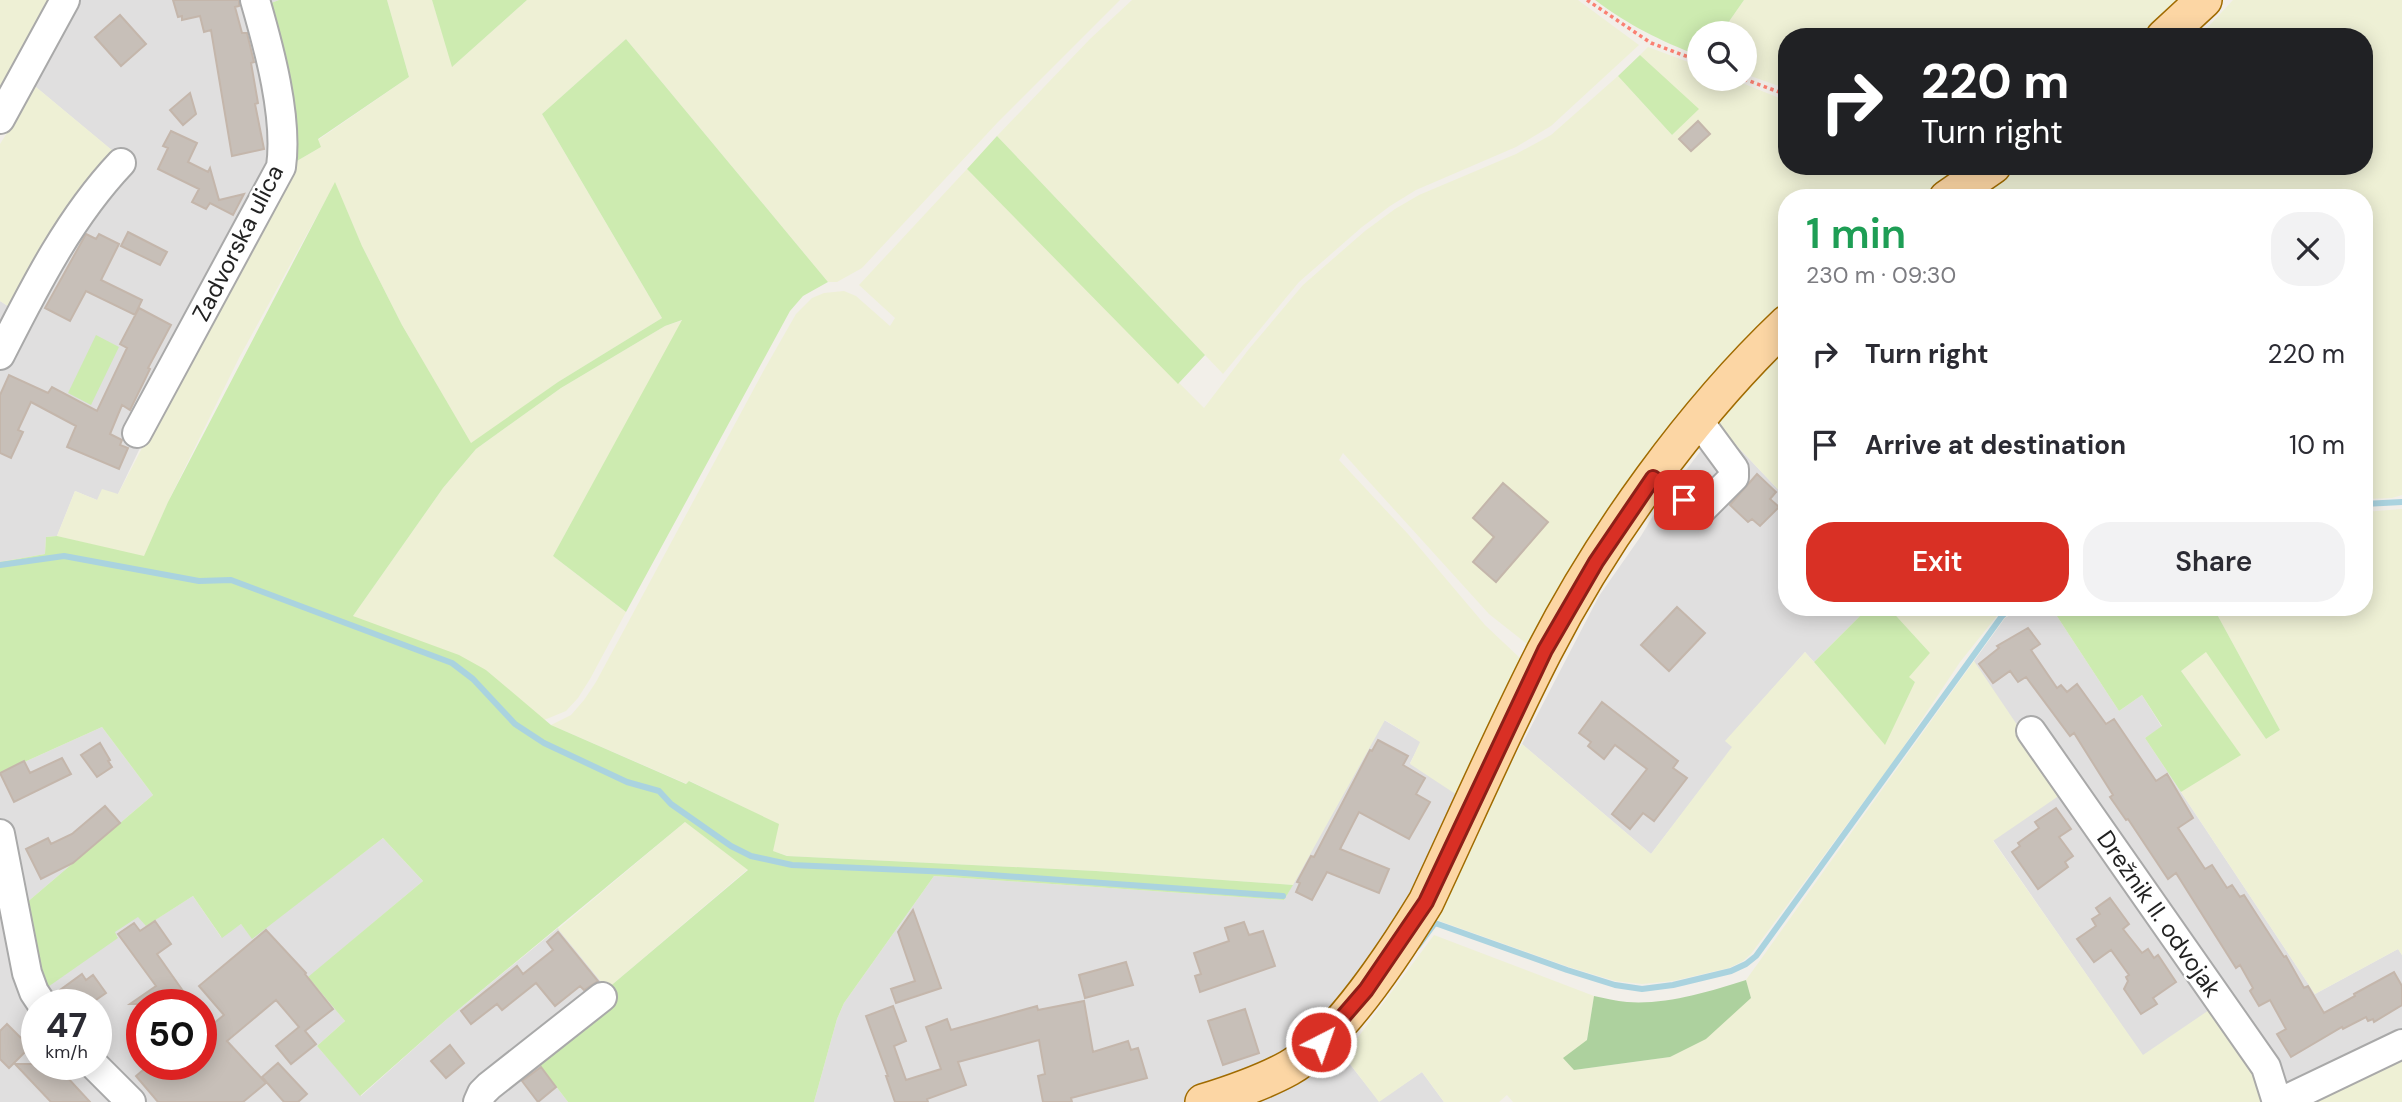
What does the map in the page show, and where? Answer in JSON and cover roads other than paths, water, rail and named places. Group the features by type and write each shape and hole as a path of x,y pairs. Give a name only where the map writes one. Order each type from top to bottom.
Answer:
{"main road":[{"path":"2174,28 2204,0"},
{"path":"1960,189 1980,175"},
{"path":"1203,1102 1260,1092 1321,1042 1366,990 1426,902 1545,650 1596,562 1653,478 1698,420 1778,332"}],"street":[{"path":"0,118 65,0"},
{"name":"Zadvorska ulica","path":"137,433 281,167 282,134 271,60 255,0"},
{"path":"0,355 20,315 87,201 121,163"},
{"path":"1653,478 1700,511 1734,477 1734,469 1698,420"},
{"name":"Drežnik II. odvojak","path":"2031,731 2266,1067 2279,1102"},
{"path":"0,834 27,973 33,989"},
{"path":"478,1102 489,1086 602,997"},
{"path":"2279,1102 2402,1044"},
{"path":"109,1080 131,1102"}],"waterway":[{"path":"2373,504 2402,502"},
{"path":"0,565 64,556 199,581 231,580 452,663 473,679 515,724 544,743 627,782 659,791 671,804 731,846 751,856 792,865 950,872 1283,896"},
{"path":"1418,946 1435,923 1567,970 1615,985 1642,989 1673,985 1731,971 1746,964 1756,956 2002,616"},
{"path":"1327,1062 1342,1046"}]}
